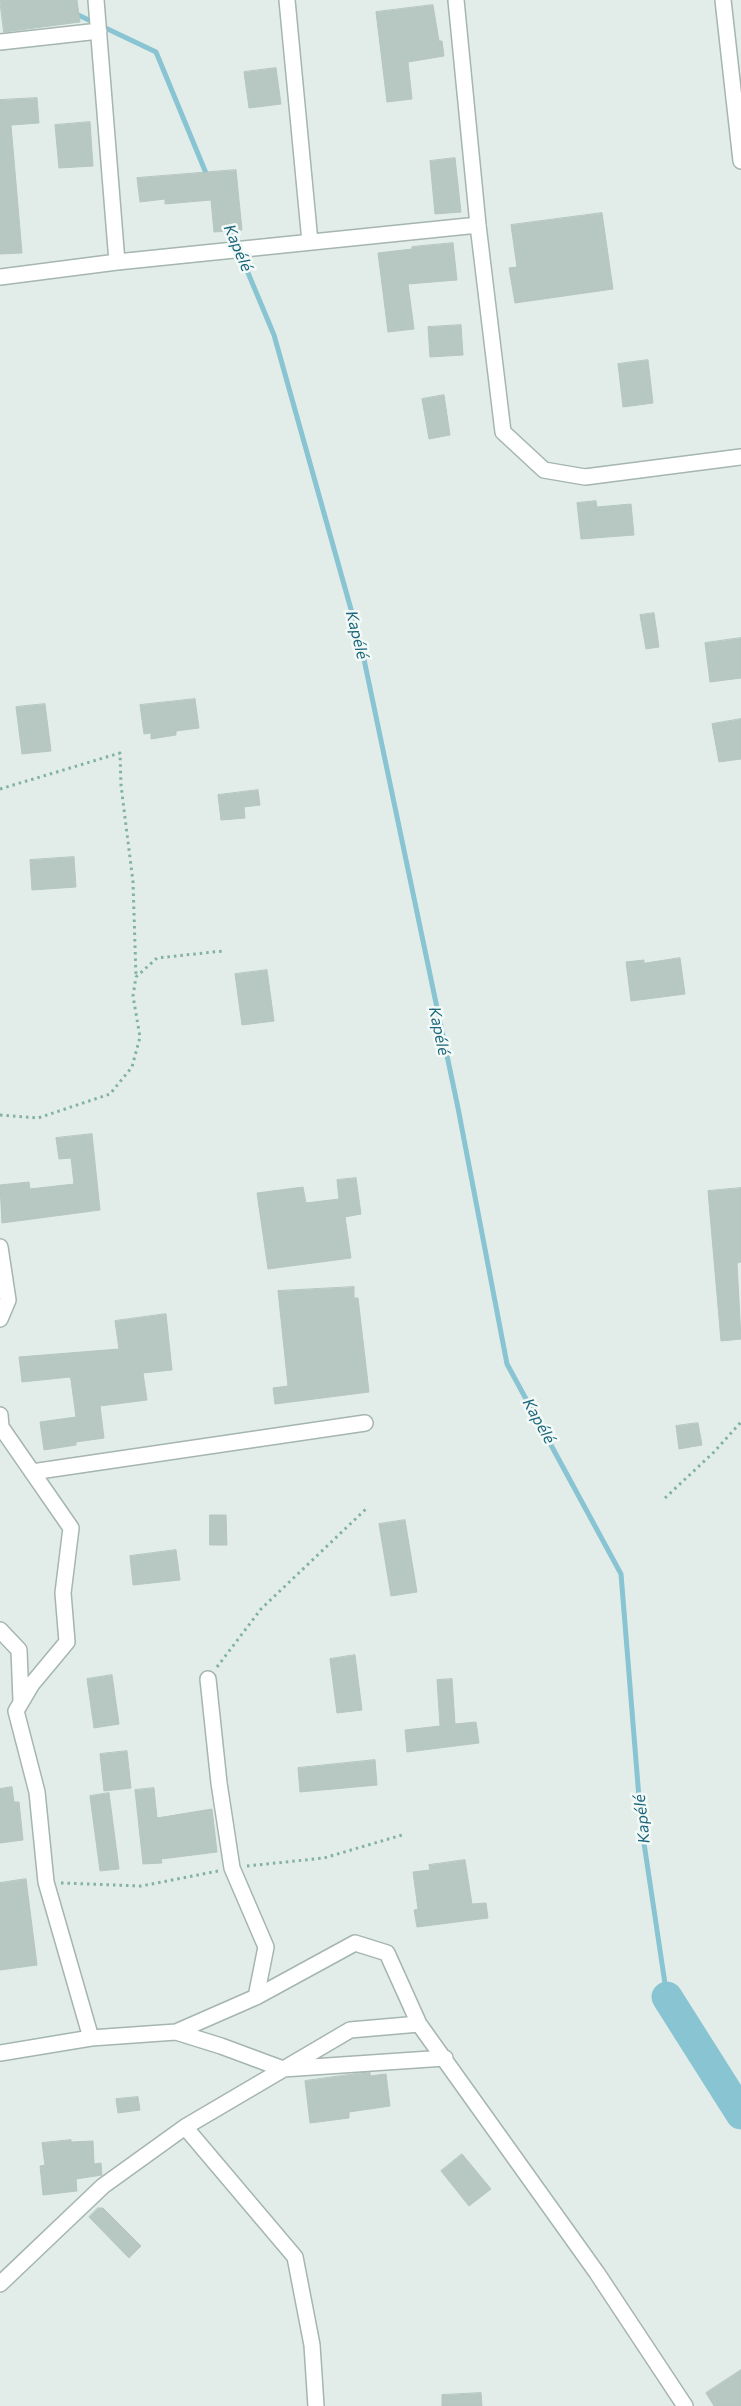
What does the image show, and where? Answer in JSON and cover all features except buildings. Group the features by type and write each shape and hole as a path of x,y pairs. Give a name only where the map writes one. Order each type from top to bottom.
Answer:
{"street":[{"path":"96,0 117,262"},
{"path":"287,0 310,242"},
{"path":"456,0 478,225 503,432 544,470 585,477 741,457"},
{"path":"723,0 741,161"},
{"path":"0,42 99,31"},
{"path":"0,277 117,262 478,225"},
{"path":"0,1247 8,1300 0,1318"},
{"path":"0,1416 1,1427 71,1528 63,1593 67,1642 32,1684 16,1711 37,1792 46,1882 91,2038"},
{"path":"32,1472 365,1423"},
{"path":"0,1630 19,1650 21,1703"},
{"path":"208,1679 219,1783 232,1868 266,1947 256,1996"},
{"path":"0,2053 91,2038 176,2032 256,1996 355,1943 387,1953 419,2024 597,2273 684,2406"},
{"path":"0,2284 103,2186 185,2127 350,2030 419,2024"},
{"path":"176,2032 283,2069 444,2058"},
{"path":"185,2127 295,2257 312,2345 316,2406"}],"path":[{"path":"0,789 120,753 121,785 133,882 136,977 133,996 140,1037 132,1067 110,1094 38,1118 0,1115"},
{"path":"136,977 157,958 223,950"},
{"path":"665,1498 714,1452 741,1422"},
{"path":"208,1679 261,1609 367,1508"}],"waterway":[{"name":"Kapélé","path":"74,13 156,52 208,178"},
{"name":"Kapélé","path":"228,225 274,335 361,645 458,1108 507,1364 621,1574 641,1823 667,1997"},
{"name":"Kapélé","path":"667,1997 741,2114"}]}
